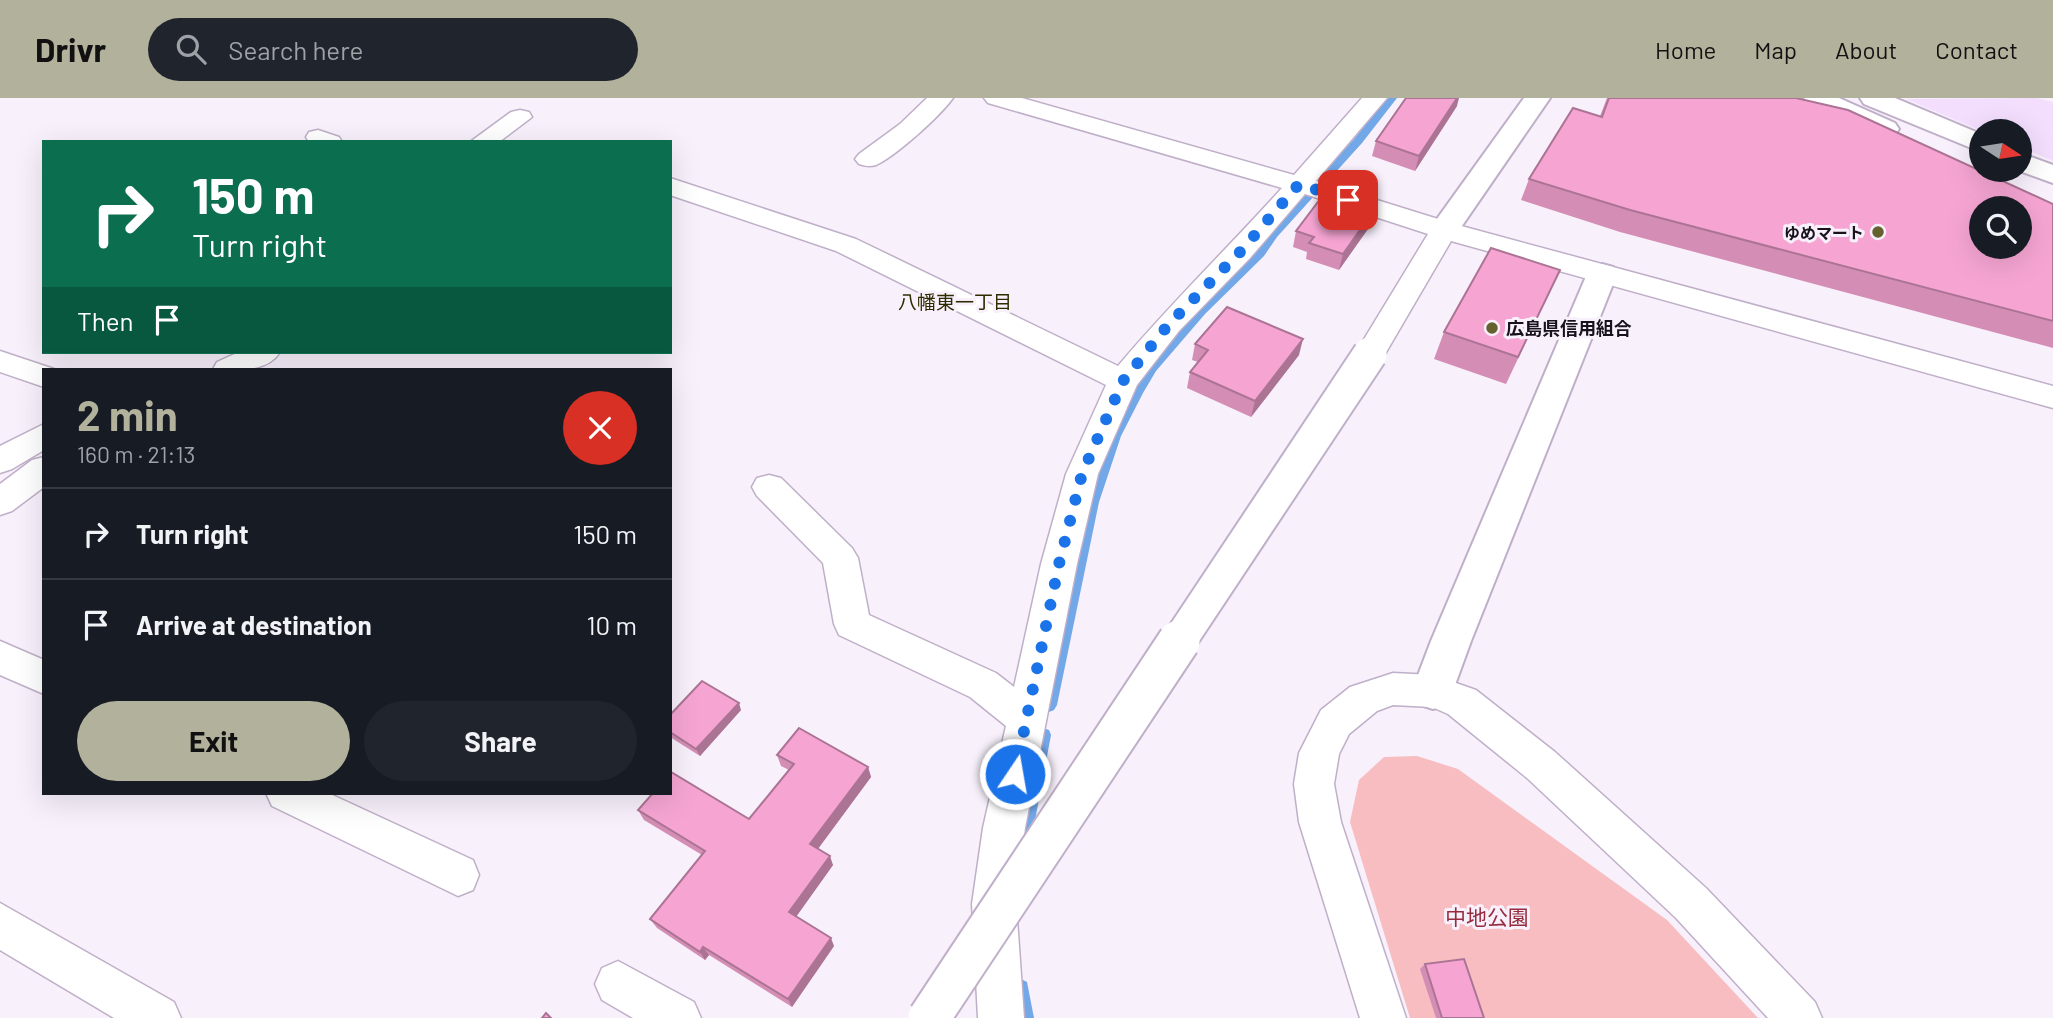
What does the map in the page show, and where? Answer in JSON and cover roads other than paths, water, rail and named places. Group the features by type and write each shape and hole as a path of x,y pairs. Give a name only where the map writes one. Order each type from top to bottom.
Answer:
{"street":[{"path":"868,159 909,129 941,98"},
{"path":"996,98 1310,187 1444,230 2053,397"},
{"path":"1001,1018 994,904 1004,828 1082,474 1123,381 1169,324 1240,252 1310,187 1375,98"},
{"path":"929,1018 1370,354 1444,230 1537,98"},
{"path":"1817,98 1969,153"},
{"path":"1873,98 1969,152"},
{"path":"485,140 520,117"},
{"path":"2032,166 2053,176"},
{"path":"672,187 846,245 1123,381"},
{"path":"1433,691 1602,274"},
{"path":"231,368 261,354"},
{"path":"0,361 42,376"},
{"path":"0,461 42,436"},
{"path":"0,502 42,470"},
{"path":"769,487 840,558 852,624 983,685 1027,720"},
{"path":"0,657 42,677"},
{"path":"1383,1018 1320,822 1314,784 1319,753 1335,722 1364,699 1393,689 1433,691 1462,702 1541,765 1626,840 1691,903 1799,1018"},
{"path":"290,795 458,875"},
{"path":"0,925 158,1018"},
{"path":"618,984 678,1018"}],"waterway":[{"path":"1049,705 1092,502 1115,436 1137,392 1152,368 1201,311 1260,254 1273,235 1358,141 1392,98"},
{"path":"1021,853 1043,735"},
{"path":"1021,988 1025,1018"}],"place":[{"name":"ゆめマート","path":"1878,232"},
{"name":"広島県信用組合","path":"1492,328"}],"district":[{"name":"八幡東一丁目","path":"955,301"}],"park label":[{"name":"中地公園","path":"1487,916"}]}
